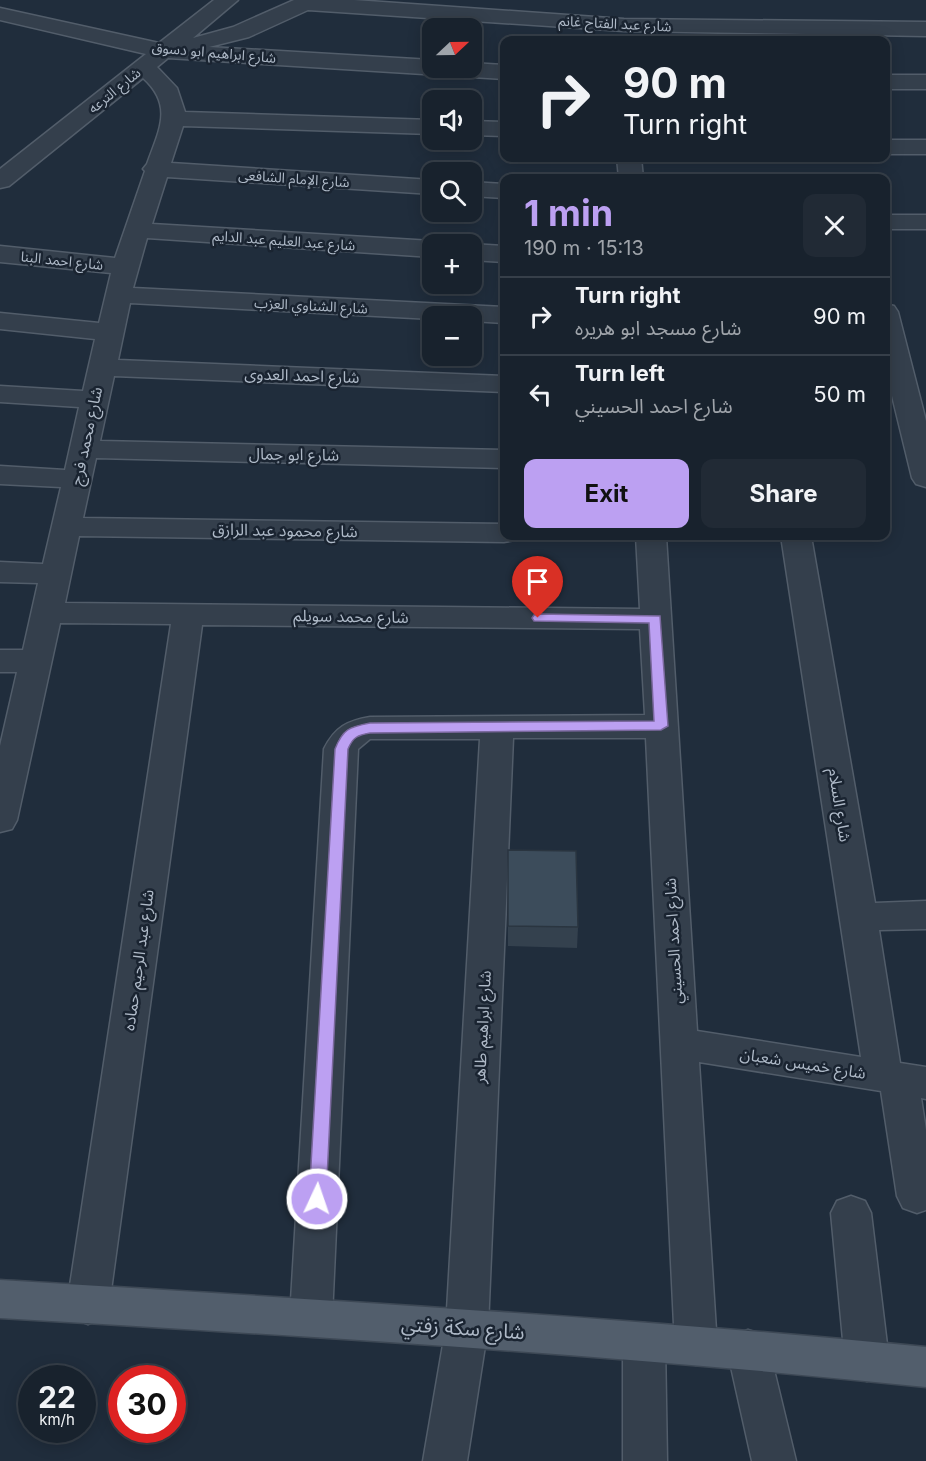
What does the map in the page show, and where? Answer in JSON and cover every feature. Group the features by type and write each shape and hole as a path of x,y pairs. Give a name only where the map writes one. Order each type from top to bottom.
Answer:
{"main road":[{"name":"شارع سكة زفتي","path":"0,1299 467,1327 747,1349 926,1367"}],"street":[{"name":"شارع الترعه","path":"0,181 227,0"},
{"path":"308,1 241,32 153,59 173,103 174,118 422,127"},
{"name":"شارع عبد الفتاح غانم","path":"308,1 624,25 926,28"},
{"name":"شارع ابراهيم ابو دسوق","path":"0,14 153,59 422,67"},
{"name":"شارع ابراهيم ابو دسوق","path":"482,70 500,72"},
{"path":"890,82 926,82"},
{"name":"شارع محمد فرج","path":"0,820 124,267 174,118"},
{"path":"482,128 500,129"},
{"path":"890,147 926,147"},
{"name":"شارع الإمام الشافعى","path":"155,169 422,186"},
{"path":"482,190 500,191"},
{"path":"890,222 926,222"},
{"name":"شارع عبد العليم عبد الدايم","path":"136,230 422,248"},
{"path":"482,253 500,254"},
{"name":"شارع احمد البنا","path":"0,254 124,267"},
{"name":"شارع الشناوي العزب","path":"118,295 500,315"},
{"path":"0,321 110,332"},
{"path":"890,332 926,478"},
{"name":"شارع احمد العدوى","path":"101,367 500,384"},
{"path":"0,394 95,400"},
{"name":"شارع ابو جمال","path":"84,449 500,459"},
{"path":"0,475 77,479"},
{"name":"شارع محمود عبد الرازق","path":"66,527 500,533"},
{"name":"شارع احمد الحسيني","path":"651,540 696,1346"},
{"name":"شارع السلام","path":"797,540 859,917 902,1079 917,1196"},
{"path":"0,572 55,574"},
{"name":"شارع محمد سويلم","path":"47,613 655,619"},
{"name":"شارع عبد الرحيم حماده","path":"88,1305 188,615"},
{"path":"0,661 36,661"},
{"path":"311,1317 341,749 346,737 356,731 370,728 661,726"},
{"name":"شارع ابراهيم طاهر","path":"446,1461 467,1327 497,727"},
{"path":"859,917 926,915"},
{"name":"شارع خميس شعبان","path":"679,1043 902,1079"},
{"path":"851,1213 867,1361"},
{"path":"644,1342 645,1461"},
{"path":"747,1349 774,1461"}],"building":[{"path":"508,850 576,851 578,927 508,926"}],"route":[{"path":"317,1199 341,749 346,737 356,731 370,728 661,726 655,619 538,618"}]}
